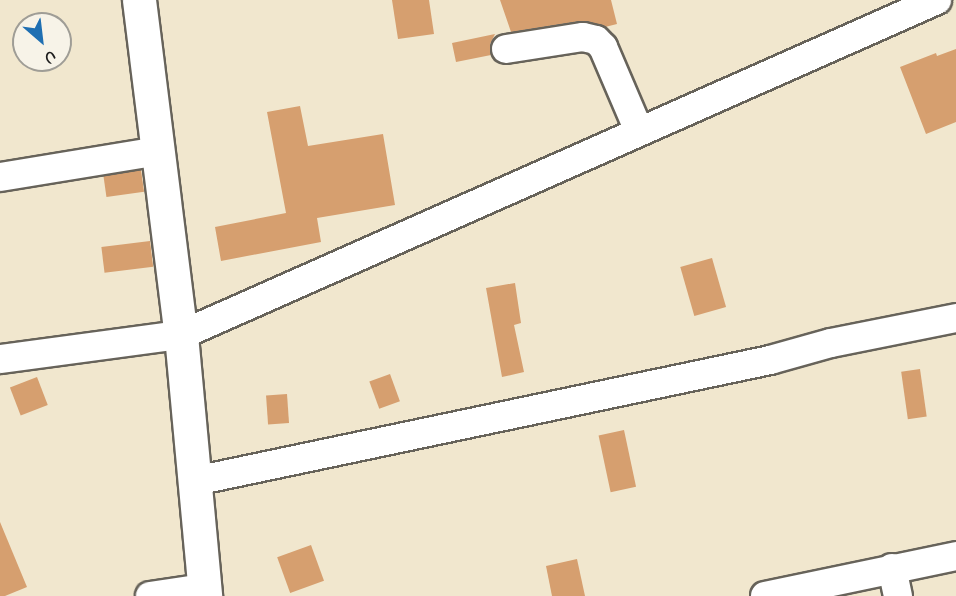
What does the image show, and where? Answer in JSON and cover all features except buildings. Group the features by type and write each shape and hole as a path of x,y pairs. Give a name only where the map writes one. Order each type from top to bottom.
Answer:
{"main road":[{"path":"139,0 181,335 205,592"}],"street":[{"path":"0,358 181,335 938,0"},
{"path":"506,48 583,37 596,40 603,47 639,131"},
{"path":"0,177 158,151"},
{"path":"195,481 956,318"},
{"path":"765,596 956,556"},
{"path":"892,568 898,596"},
{"path":"150,596 205,592"}]}
